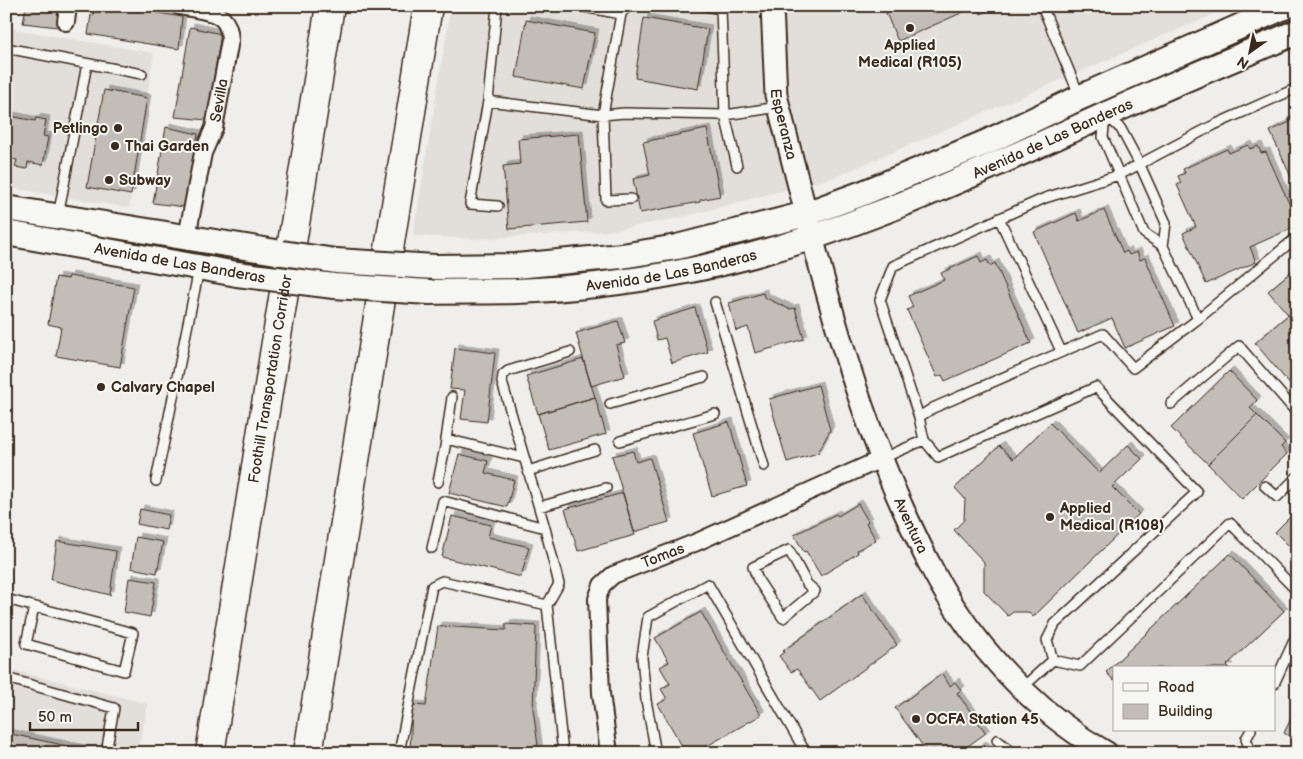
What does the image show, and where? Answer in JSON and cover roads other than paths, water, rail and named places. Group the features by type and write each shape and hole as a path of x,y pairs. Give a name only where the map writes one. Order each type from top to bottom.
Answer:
{"highway":[{"name":"Foothill Transportation Corridor","path":"210,753 330,6"},
{"path":"308,753 428,6"}],"main road":[{"name":"Avenida de Las Banderas","path":"6,208 336,261 434,267 516,266 622,256 677,247 806,214 863,193 987,142 1080,97 1286,6"},
{"name":"Avenida de Las Banderas","path":"6,233 237,274 334,286 429,292 518,291 682,272 813,238 932,192 1297,32"},
{"path":"196,239 200,266"}],"street":[{"name":"Sevilla","path":"179,6 202,8 216,13 224,20 229,29 230,40 214,128 203,153 196,239"},
{"name":"Esperanza","path":"772,6 776,95 813,238"},
{"name":"Aventura","path":"813,238 844,353 880,459 917,539 952,604 989,654 1022,688 1062,723 1098,750"},
{"name":"Tomas","path":"609,753 601,693 597,599 602,585 613,575 697,542 880,459"}],"lane":[{"path":"497,6 488,101 470,204 498,206"},
{"path":"579,6 621,14"},
{"path":"628,6 621,14 603,115 606,200 631,199"},
{"path":"706,6 721,9 725,116 737,166"},
{"path":"1043,7 1080,97"},
{"path":"6,48 142,74"},
{"path":"58,216 87,64"},
{"path":"1053,660 1047,640 1056,624 1197,492 1096,387 938,457 924,440 919,417 880,300 892,266 1045,198 1118,175 1214,125 1297,88"},
{"path":"488,101 603,115 624,113 725,116 779,107"},
{"path":"1106,115 1121,129 1140,165 1166,223 1163,246"},
{"path":"1106,115 1103,137 1144,233 1163,246 1198,319"},
{"path":"999,218 1061,352"},
{"path":"919,417 933,408 1103,334 1133,368 1198,319 1297,237"},
{"path":"156,481 200,266"},
{"path":"715,302 764,466"},
{"path":"1171,404 1240,346 1297,413"},
{"path":"562,753 547,605 559,584 545,528 502,382 503,375 508,371 570,352"},
{"path":"610,404 704,377"},
{"path":"438,482 452,397"},
{"path":"620,441 715,414"},
{"path":"446,439 524,458"},
{"path":"880,459 924,440"},
{"path":"528,471 595,450"},
{"path":"1265,486 1277,497 1297,477"},
{"path":"539,507 606,488"},
{"path":"432,548 443,501 545,528"},
{"path":"1053,660 1080,666 1230,523 1297,591"},
{"path":"789,550 807,584 815,591 783,618 758,580 753,567 789,550"},
{"path":"399,753 432,586 442,581 547,605"},
{"path":"656,753 646,700 642,657 648,616 708,584 806,753"},
{"path":"6,599 34,606 133,633 124,671 26,644 34,606"},
{"path":"1276,680 1297,634"},
{"path":"1022,688 1053,660"},
{"path":"6,678 114,708 106,753"},
{"path":"1250,732 1246,738 1251,753"},
{"path":"998,740 1013,753"}],"place":[{"name":"Applied Medical (R105)","path":"910,28"},
{"name":"Petlingo","path":"118,128"},
{"name":"Thai Garden","path":"115,146"},
{"name":"Subway","path":"109,180"},
{"name":"Calvary Chapel","path":"101,387"},
{"name":"Applied Medical (R108)","path":"1050,517"},
{"name":"OCFA Station 45","path":"916,719"}]}
